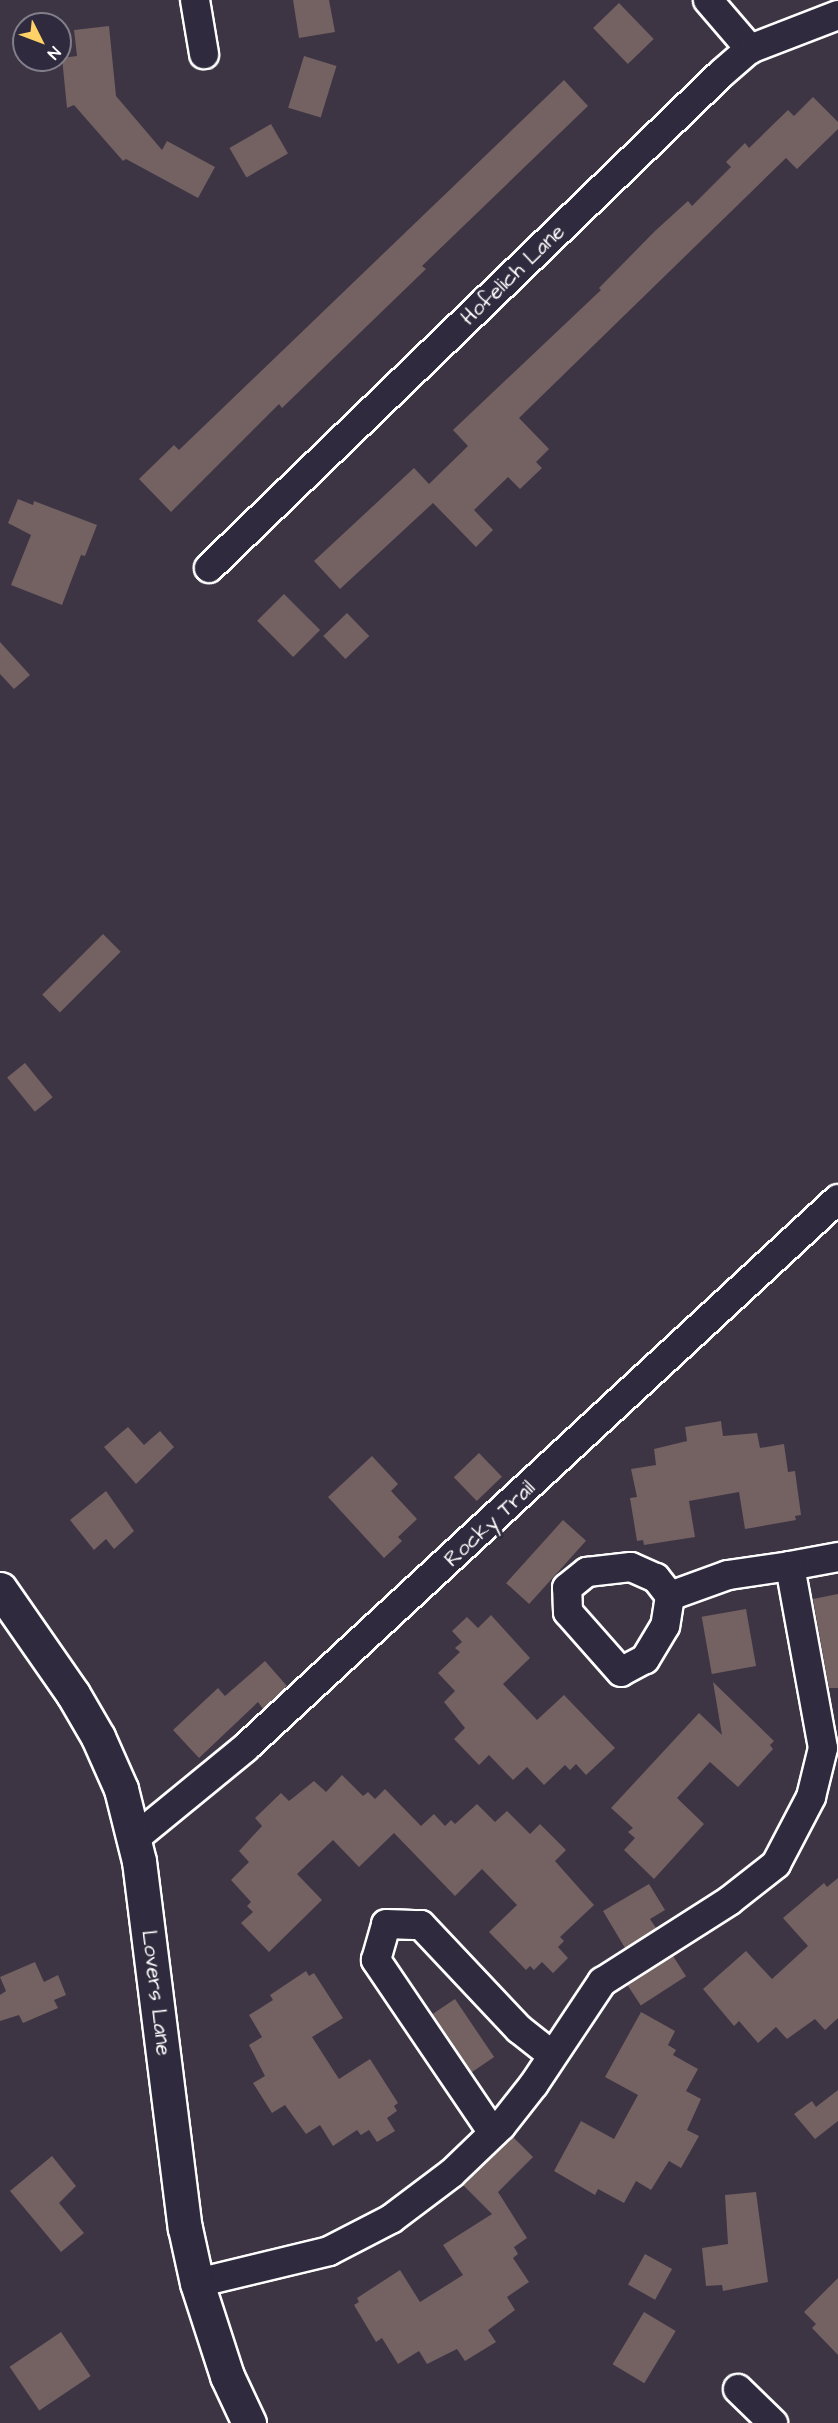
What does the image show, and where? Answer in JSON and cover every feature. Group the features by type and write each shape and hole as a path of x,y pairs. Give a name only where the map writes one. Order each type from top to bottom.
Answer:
{"main road":[{"name":"Lovers Lane","path":"0,1589 27,1624 98,1737 121,1789 134,1839 184,2228 197,2283 227,2376 249,2423"}],"street":[{"path":"195,0 204,54"},
{"path":"708,0 750,49"},
{"name":"Hofelich Lane","path":"209,568 750,49 838,15"},
{"name":"Rocky Trail","path":"134,1839 245,1748 838,1199"},
{"path":"670,1596 728,1575 838,1557"},
{"path":"197,2283 329,2251 391,2219 452,2173 493,2133 552,2055 602,1982 729,1901 776,1863 811,1797 823,1748 828,1714 790,1566"},
{"path":"493,2133 376,1960 386,1924 421,1925 519,2029 552,2055"},
{"path":"738,2389 773,2423"}],"building":[{"path":"293,0 329,0 335,32 299,38"},
{"path":"619,3 654,39 628,64 593,28"},
{"path":"109,26 116,96 162,150 167,141 215,167 198,198 126,159 123,161 74,105 67,108 63,72 72,72 72,57 77,56 74,30"},
{"path":"304,56 337,66 321,118 288,108"},
{"path":"564,80 588,106 422,266 426,269 282,408 279,404 171,512 139,479 174,445 179,450"},
{"path":"813,97 838,122 838,129 797,169 786,158 519,418 549,449 536,462 542,468 520,489 508,477 474,510 493,530 476,547 433,503 340,589 314,561 414,468 429,484 468,446 453,430 601,290 599,288 655,231 688,201 692,206 731,167 726,162 745,143 749,148 788,110 794,116"},
{"path":"271,124 288,153 246,177 229,148"},
{"path":"18,499 33,505 34,501 97,525 85,556 81,555 62,605 11,585 31,535 8,523"},
{"path":"284,594 320,630 293,657 257,621"},
{"path":"347,613 369,636 345,659 323,636"},
{"path":"0,642 30,675 14,689 0,674"},
{"path":"103,934 121,952 60,1012 42,995"},
{"path":"25,1063 53,1097 35,1112 7,1077"},
{"path":"721,1421 723,1436 757,1433 760,1448 784,1444 788,1472 795,1471 801,1515 795,1516 796,1520 745,1529 739,1492 689,1501 695,1537 644,1545 643,1540 637,1541 630,1498 637,1497 631,1469 656,1465 654,1449 687,1441 685,1427"},
{"path":"128,1427 144,1445 160,1431 174,1447 136,1484 104,1447"},
{"path":"479,1453 502,1477 477,1501 454,1477"},
{"path":"372,1456 398,1484 391,1491 417,1519 398,1537 402,1541 384,1558 328,1497"},
{"path":"106,1491 134,1531 114,1549 106,1539 94,1550 70,1520"},
{"path":"563,1520 586,1541 529,1604 506,1583"},
{"path":"838,1594 838,1688 829,1688 813,1599"},
{"path":"746,1609 756,1666 712,1674 702,1617"},
{"path":"491,1615 530,1658 503,1684 537,1720 564,1695 615,1748 586,1775 576,1764 570,1770 565,1765 544,1785 527,1767 513,1780 489,1755 479,1765 454,1739 465,1728 444,1702 455,1691 438,1673 460,1652 455,1648 462,1642 452,1631 467,1617 478,1628"},
{"path":"265,1661 287,1686 263,1709 258,1702 199,1758 173,1730 218,1688 225,1696"},
{"path":"713,1682 774,1741 770,1745 773,1749 738,1787 710,1762 677,1798 704,1824 654,1879 624,1850 635,1838 628,1832 633,1828 611,1808 699,1713 722,1735"},
{"path":"342,1775 363,1796 368,1792 375,1799 385,1789 421,1826 434,1814 445,1826 451,1820 455,1824 477,1804 495,1822 507,1811 530,1834 540,1824 566,1850 555,1861 594,1905 560,1937 564,1941 558,1947 568,1958 553,1973 542,1962 534,1970 530,1966 526,1970 489,1932 517,1905 482,1869 455,1896 394,1833 359,1867 333,1840 297,1874 322,1900 269,1952 241,1923 253,1912 247,1906 251,1902 231,1880 249,1862 239,1851 262,1826 255,1818 281,1793 289,1801 314,1781 326,1792"},
{"path":"838,1878 838,2018 825,2030 815,2019 787,2039 776,2027 758,2043 739,2021 734,2026 703,1989 746,1951 772,1979 808,1946 783,1918 824,1883 827,1887"},
{"path":"649,1884 665,1910 650,1919 656,1928 625,1948 603,1911"},
{"path":"673,1956 686,1976 641,2006 628,1985"},
{"path":"35,1962 44,1982 58,1975 66,1995 54,2000 58,2008 23,2023 19,2015 0,2021 0,1995 6,1991 0,1977"},
{"path":"306,1971 309,1976 314,1973 343,2018 312,2037 339,2079 370,2059 398,2103 394,2106 397,2111 387,2118 395,2131 377,2142 369,2130 361,2135 357,2130 333,2146 320,2125 306,2134 285,2105 272,2113 253,2083 265,2076 249,2045 262,2037 249,2015 273,2000 270,1995"},
{"path":"455,1999 494,2057 472,2072 433,2014"},
{"path":"641,2012 675,2031 668,2045 676,2050 673,2055 698,2069 686,2091 701,2099 687,2130 699,2136 681,2168 669,2161 651,2190 636,2181 624,2203 598,2189 595,2195 554,2171 581,2121 614,2139 638,2095 605,2077"},
{"path":"838,2090 838,2121 815,2139 794,2114 812,2101 816,2107"},
{"path":"513,2137 533,2157 498,2192 527,2238 514,2247 518,2254 513,2258 529,2282 507,2297 515,2310 488,2330 496,2342 465,2361 457,2349 427,2364 419,2351 398,2364 382,2338 376,2342 354,2305 359,2302 357,2298 400,2270 420,2302 463,2275 443,2245 492,2214 463,2185"},
{"path":"52,2156 76,2186 59,2203 84,2233 61,2252 10,2191"},
{"path":"756,2192 768,2282 723,2291 722,2285 706,2286 702,2248 728,2244 725,2195"},
{"path":"645,2254 672,2269 655,2300 628,2285"},
{"path":"838,2278 838,2355 812,2328 816,2324 804,2312"},
{"path":"644,2312 676,2331 644,2383 613,2364"},
{"path":"61,2332 91,2376 39,2411 10,2367"}]}
